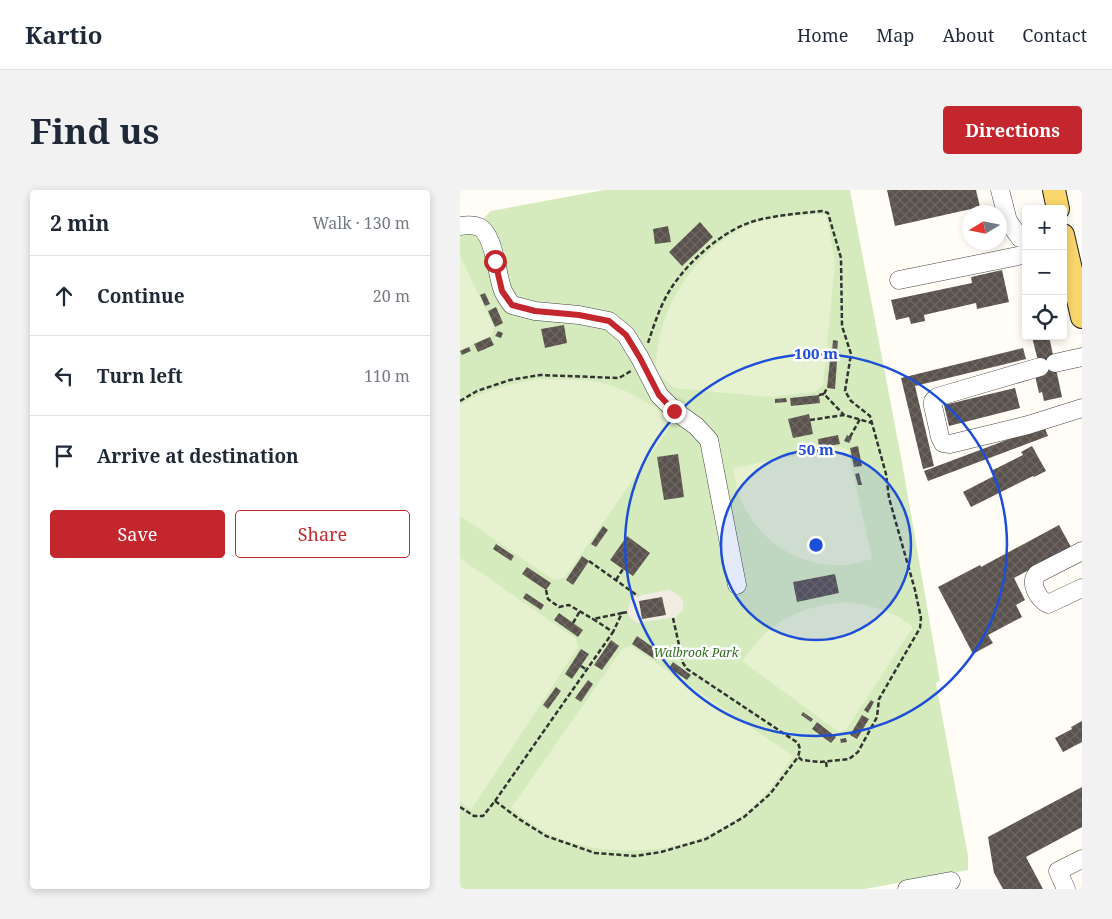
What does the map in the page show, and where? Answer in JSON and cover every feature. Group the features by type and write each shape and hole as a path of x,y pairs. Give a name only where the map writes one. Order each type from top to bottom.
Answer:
{"main road":[{"path":"1054,190 1057,205"},
{"path":"1065,250 1068,275 1082,317"}],"street":[{"path":"1000,190 1008,221 1022,246"},
{"path":"460,226 480,227 487,234 502,291 512,305 535,311 579,315 609,321 626,335 659,395 674,411 696,426 710,440 736,585"},
{"path":"899,280 1022,250"},
{"path":"1082,358 1047,365 937,397 933,406 940,437 943,443 950,444 1028,425 1082,408"},
{"path":"1082,551 1037,574 1033,578 1032,583 1042,601 1048,604 1082,588"},
{"path":"1066,889 1058,871 1082,859"},
{"path":"907,889 951,881"}],"path":[{"path":"824,394 827,388"},
{"path":"819,395 824,394"},
{"path":"824,394 844,415"},
{"path":"810,420 844,415 872,423"},
{"path":"850,437 860,419"},
{"path":"589,561 638,596"},
{"path":"616,580 623,569"},
{"path":"546,590 548,599 558,607 569,605 613,632"},
{"path":"573,623 580,611"},
{"path":"593,619 629,612"},
{"path":"495,801 613,632 622,614"},
{"path":"673,618 682,663 798,743 800,749 798,757"},
{"path":"581,666 587,670"},
{"path":"826,762 827,769"}],"green space":[{"name":"Walbrook Park","path":"604,190 850,190 901,457 940,681 936,683 968,856 968,870 865,889 460,889 460,232 471,231 491,211"},
{"path":"826,214 835,262 823,385 815,392 770,397 674,388 655,371 659,341 671,304 692,270 706,255 737,231 762,220"},
{"path":"460,256 494,327 492,335 460,350"},
{"path":"539,379 583,380 609,385 635,396 674,421 565,577 554,580 460,516 460,405 498,388"},
{"path":"841,447 848,450 872,559 846,565 828,565 812,562 782,549 757,527 740,498 733,468"},
{"path":"460,558 576,639 578,647 471,810 460,801"},
{"path":"844,602 881,609 897,616 913,627 846,730 839,732 742,661 763,636 774,626 786,619 811,608"},
{"path":"631,646 793,756 773,784 750,809 729,824 707,835 682,844 657,849 631,851 580,845 556,837 538,828 511,808 623,648"}],"shaded area":[{"path":"669,590 679,595 683,602 683,610 676,617 637,623 629,616 628,608 632,597"}],"building":[{"path":"887,190 976,190 980,205 962,205 962,211 895,226"},
{"path":"700,222 713,237 682,266 669,252"},
{"path":"668,226 671,242 655,244 653,229"},
{"path":"1002,270 1009,302 977,309 976,303 924,315 925,321 911,324 909,317 896,320 891,300 972,283 971,277"},
{"path":"485,293 490,304 485,306 480,295"},
{"path":"496,307 503,323 495,327 488,311"},
{"path":"564,325 567,343 545,348 541,329"},
{"path":"498,331 503,333 501,338 495,336"},
{"path":"490,337 494,345 478,352 474,344"},
{"path":"833,340 838,341 837,352 832,352"},
{"path":"1033,340 1050,340 1062,397 1044,401 1042,392 1039,393 1034,371 1040,369"},
{"path":"469,347 471,351 462,355 460,351"},
{"path":"1023,348 1026,359 915,386 934,466 923,469 901,378"},
{"path":"830,360 837,361 835,389 827,388"},
{"path":"1015,388 1020,408 949,426 944,405"},
{"path":"819,395 820,403 791,406 790,398"},
{"path":"786,398 787,402 775,403 775,399"},
{"path":"809,414 813,434 793,438 788,419"},
{"path":"1044,426 1048,436 928,481 924,471"},
{"path":"838,435 840,444 819,448 818,439"},
{"path":"847,435 852,438 849,443 844,441"},
{"path":"812,445 813,449 802,451 801,447"},
{"path":"858,446 862,466 854,467 850,448"},
{"path":"1032,446 1046,471 971,507 963,492 994,476 991,471 1023,455 1021,452"},
{"path":"678,454 684,497 664,500 657,457"},
{"path":"859,473 862,485 858,485 855,474"},
{"path":"1059,525 1071,547 1014,578 1025,600 1016,605 1022,617 988,635 993,643 973,654 938,587 980,565 981,567"},
{"path":"603,526 608,530 596,547 591,544"},
{"path":"627,536 650,553 633,576 610,560"},
{"path":"496,544 514,556 511,561 493,549"},
{"path":"582,556 589,561 573,585 566,580"},
{"path":"527,567 551,583 546,590 522,574"},
{"path":"835,574 839,593 797,602 793,582"},
{"path":"526,593 544,605 541,610 523,598"},
{"path":"662,597 666,615 642,619 639,601"},
{"path":"559,613 583,630 578,637 554,620"},
{"path":"637,636 661,653 656,660 632,644"},
{"path":"611,640 619,646 602,670 594,665"},
{"path":"581,649 589,654 572,679 565,674"},
{"path":"673,662 691,675 687,680 669,668"},
{"path":"588,680 593,684 581,702 575,698"},
{"path":"556,687 561,691 548,709 543,705"},
{"path":"871,700 874,702 868,713 864,710"},
{"path":"803,712 813,719 811,722 801,715"},
{"path":"862,715 869,719 857,739 850,735"},
{"path":"1082,721 1082,742 1063,752 1055,738"},
{"path":"817,722 836,737 831,743 812,729"},
{"path":"846,738 847,742 841,743 840,739"},
{"path":"1082,787 1082,827 1026,857 1043,889 1003,889 994,873 988,837"}],"route":[{"path":"495,261 502,291 512,305 535,311 579,315 609,321 626,335 659,395 674,411"}]}
